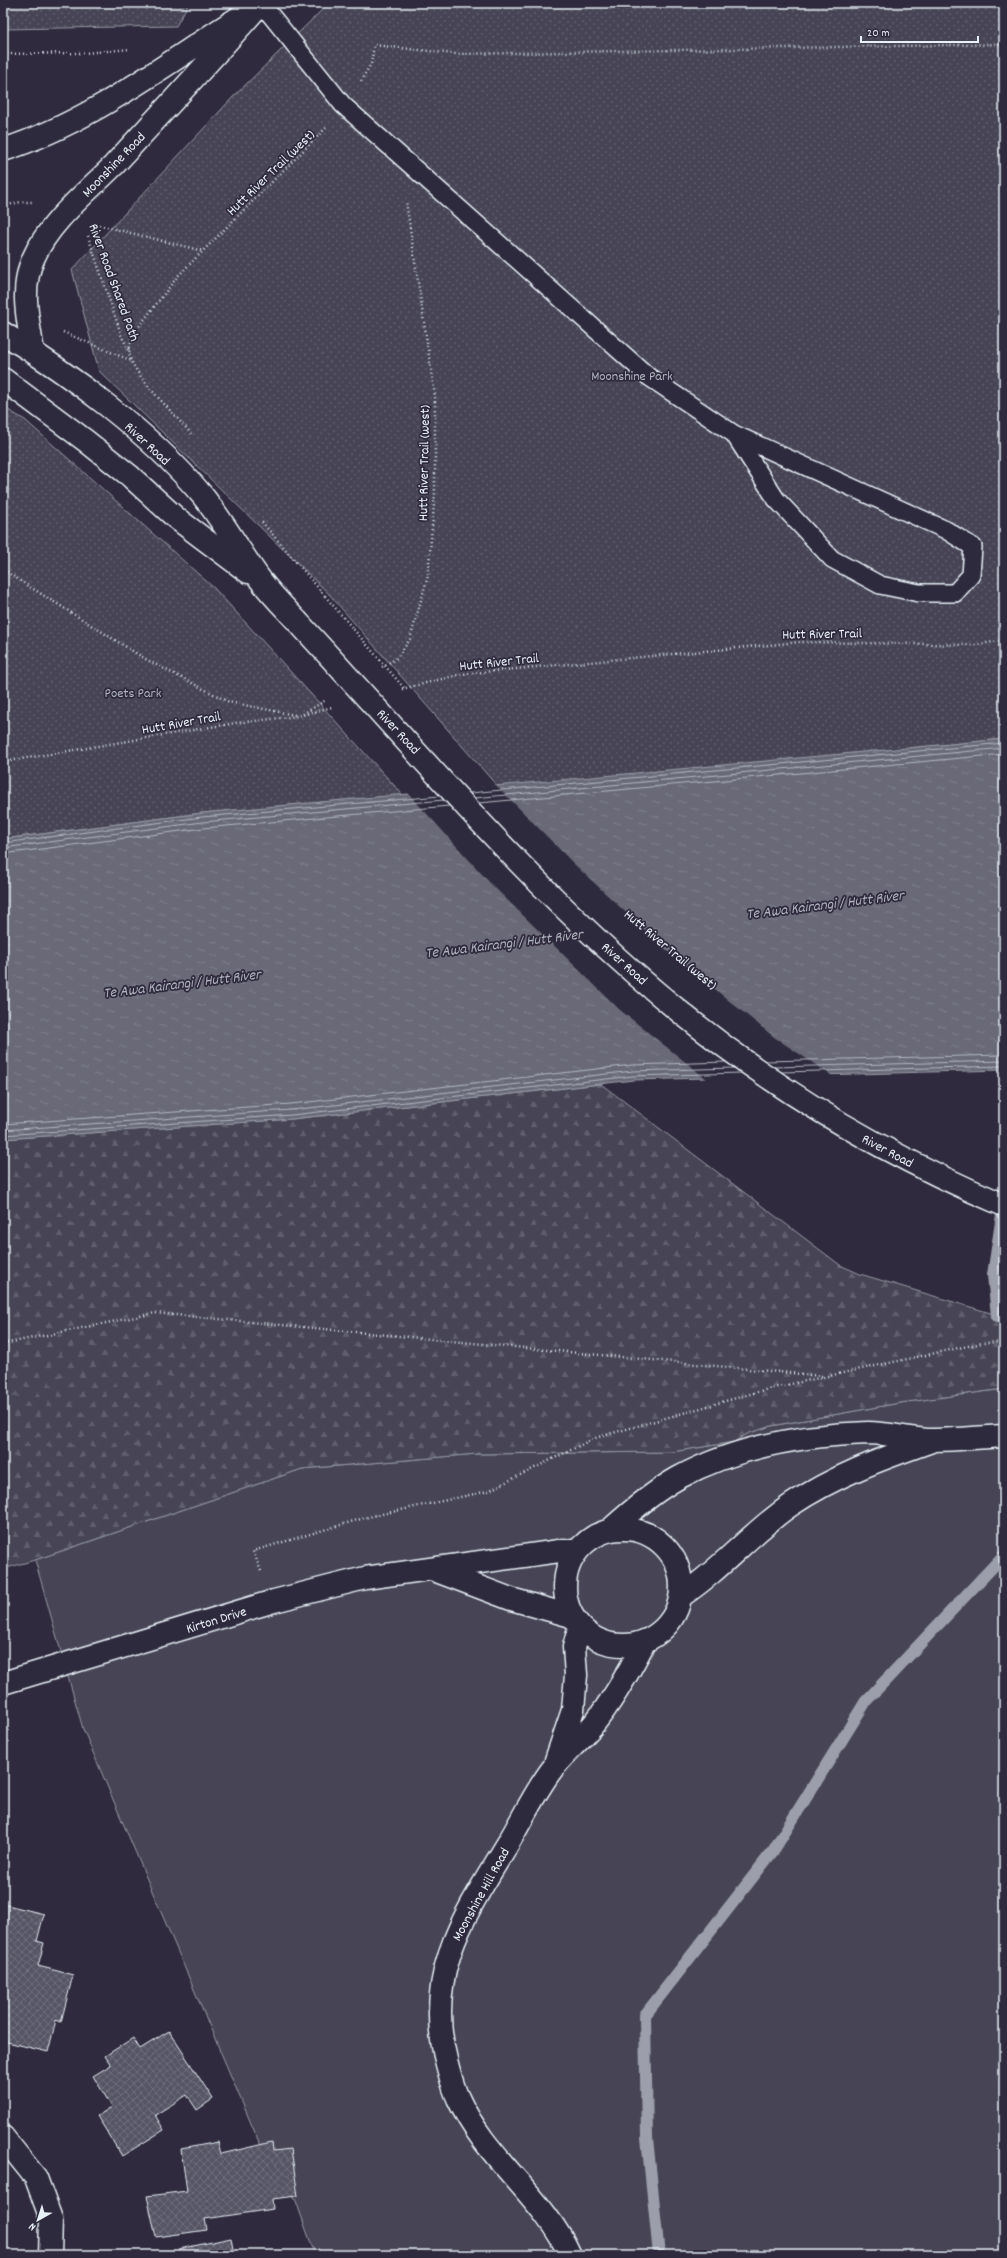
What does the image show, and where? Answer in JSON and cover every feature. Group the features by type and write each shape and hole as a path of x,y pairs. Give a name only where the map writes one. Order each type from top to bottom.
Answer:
{"main road":[{"path":"3,150 22,144 86,116 261,3"},
{"name":"Moonshine Road","path":"33,351 25,302 27,278 33,259 43,241 76,216 172,103 261,3"},
{"name":"River Road","path":"3,333 33,351 129,424 202,495 263,583 490,831 552,895 673,1006 731,1052 782,1087 846,1127 907,1161 1004,1205"},
{"name":"River Road","path":"3,378 54,415 130,476 176,518 263,583"},
{"path":"610,1530 651,1496 678,1478 708,1464 747,1450 785,1440 870,1433 934,1440 1004,1436"},
{"path":"681,1596 704,1581 748,1539 790,1505 837,1477 934,1440"},
{"path":"629,1529 647,1534 663,1544 677,1566 681,1578 681,1596 674,1615 662,1630 645,1641 628,1644 610,1644 594,1637 576,1621 566,1598 565,1581 569,1565 577,1551 598,1534 610,1530 629,1529"},
{"name":"Kirton Drive","path":"3,1683 274,1601 365,1578 432,1570 558,1551 577,1551"},
{"name":"Kirton Drive","path":"432,1570 512,1600 576,1621"},
{"name":"Moonshine Hill Road","path":"553,1768 573,1710 576,1675 574,1647 576,1621"},
{"name":"Moonshine Hill Road","path":"570,2255 563,2240 543,2212 487,2146 457,2097 441,2044 439,2009 441,1981 448,1952 475,1896 553,1768 593,1725 629,1670 645,1641"},
{"path":"3,2137 36,2178 51,2219 50,2255"}],"lane":[{"path":"261,3 343,104 649,377 734,434 946,530 973,547 971,575 955,593 919,593 880,585 832,559 776,499 734,434"}],"path":[{"path":"343,104 371,64 374,45 456,54 1004,44"},
{"path":"3,54 85,54 137,48"},
{"name":"Hutt River Trail (west)","path":"130,351 132,337 140,323 178,276 321,135 327,134"},
{"name":"Hutt River Trail (west)","path":"378,669 397,658 410,639 428,576 435,492 435,396 406,195"},
{"name":"River Road Shared Path","path":"3,206 21,202 58,203 76,216 203,251"},
{"name":"River Road Shared Path","path":"76,216 122,337 130,351"},
{"path":"130,351 130,358 140,375 192,434"},
{"path":"257,515 406,691"},
{"path":"3,570 147,660 229,702 299,716 332,697"},
{"name":"Hutt River Trail","path":"400,690 462,674 800,642 977,645 1004,640"},
{"name":"Hutt River Trail","path":"3,762 235,723 299,716 338,706"},
{"path":"3,1344 155,1313 826,1377"},
{"path":"274,1601 253,1550 364,1518 488,1491 595,1438 768,1389 982,1343 1004,1342"}],"green space":[{"path":"3,3 189,3 176,26 3,29"},
{"name":"Moonshine Park","path":"329,3 1004,3 1004,739 498,787 328,593 99,371 72,270 233,97"},
{"name":"Poets Park","path":"3,407 25,420 214,588 403,795 202,813 3,839"},
{"path":"601,1084 840,1265 860,1274 1004,1317 1004,1389 900,1403 771,1426 747,1434 734,1442 672,1452 477,1454 302,1469 35,1560 3,1569 3,1139 292,1119"},
{"path":"1004,1389 1004,2255 315,2255 296,2201 259,2142 83,1729 35,1560 302,1469 477,1454 672,1452 734,1442 746,1434 771,1426 900,1403"}],"water":[{"name":"Te Awa Kairangi / Hutt River","path":"1004,739 1004,1070 634,1080 292,1119 3,1139 3,839 202,813"}],"pier":[{"path":"496,785 574,864 665,949 774,1037 834,1077 708,1080 620,1010 491,884 408,793"}],"building":[{"path":"3,1904 44,1914 37,1941 44,1943 38,1966 73,1975 61,2022 56,2020 48,2052 3,2041"},
{"path":"169,2031 213,2099 197,2110 187,2095 155,2115 164,2130 122,2156 97,2116 112,2107 93,2076 111,2065 105,2056 133,2038 140,2049"},
{"path":"218,2142 221,2154 272,2142 273,2151 291,2149 298,2196 272,2199 273,2209 205,2219 207,2230 156,2237 147,2196 187,2191 181,2149"},
{"path":"231,2238 234,2255 180,2255 179,2249"}],"waterway":[{"path":"997,1316 993,1275 1004,1202"},
{"path":"659,2255 647,2138 645,2015 773,1851 866,1701 1004,1555"}]}
